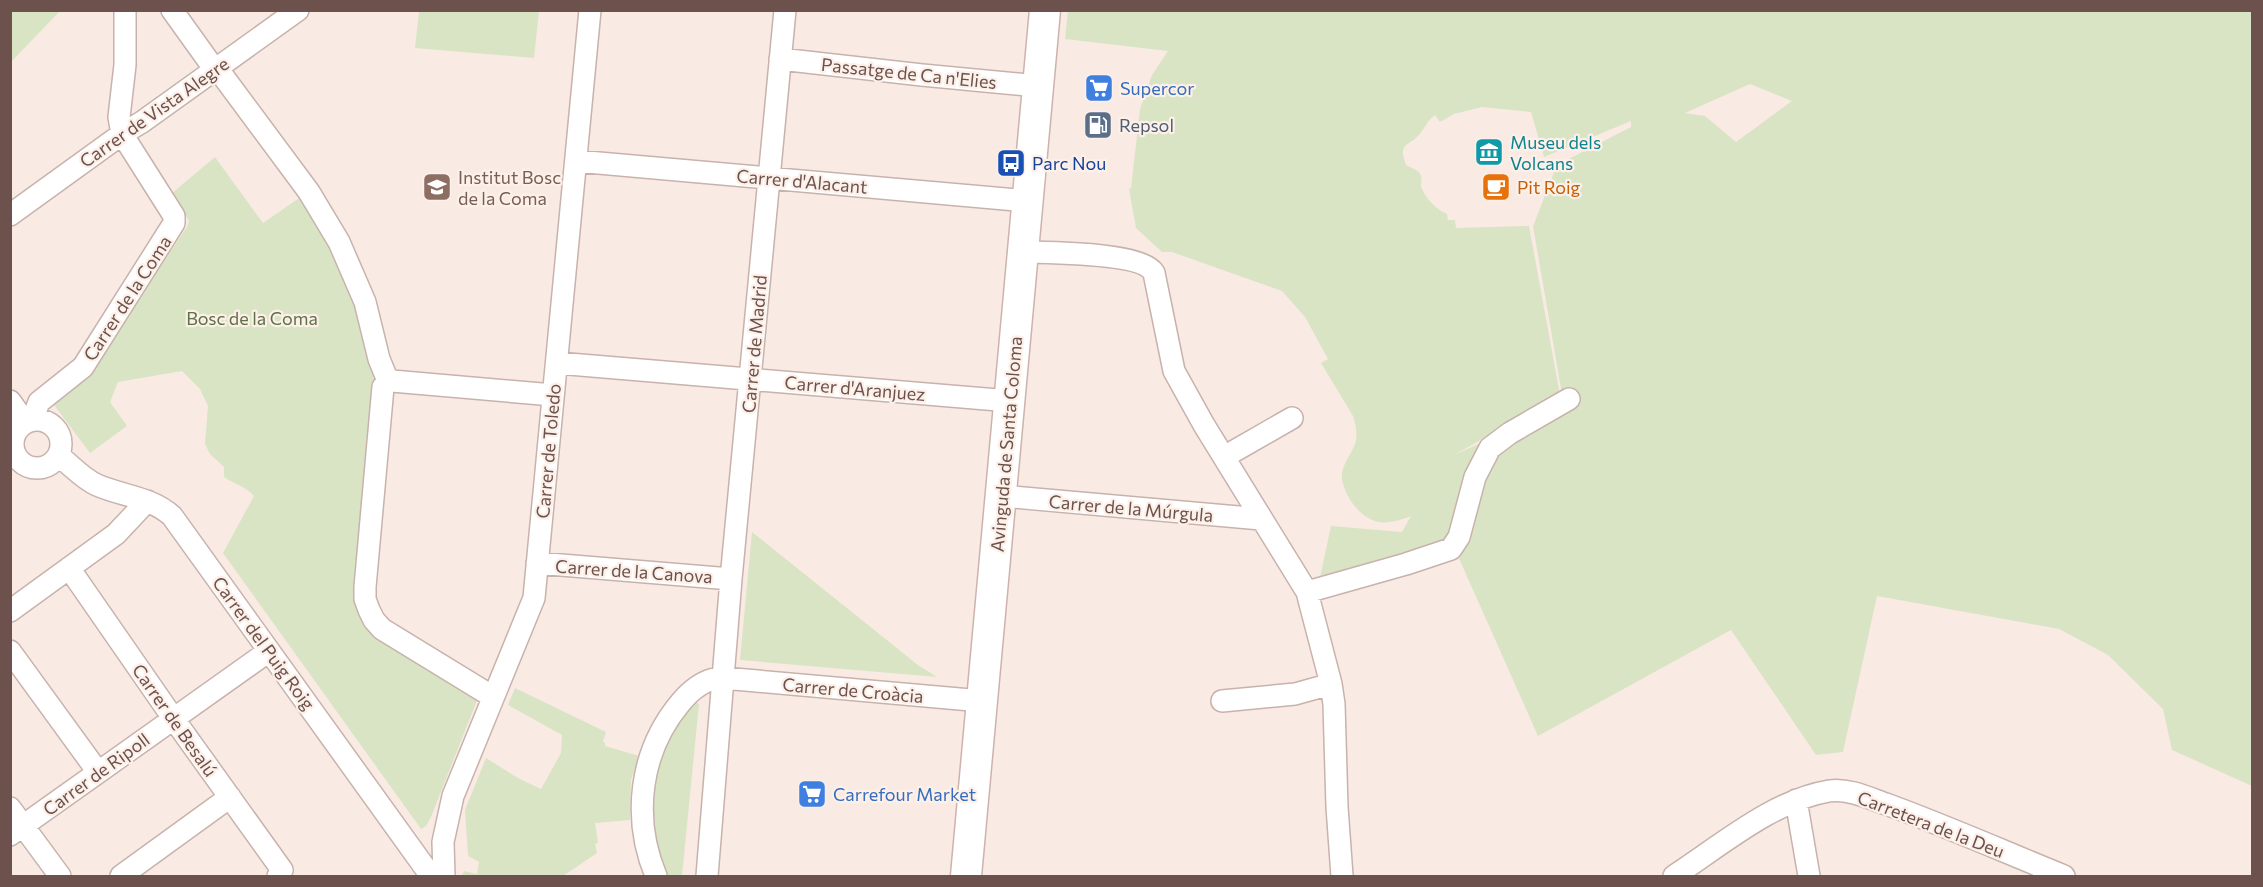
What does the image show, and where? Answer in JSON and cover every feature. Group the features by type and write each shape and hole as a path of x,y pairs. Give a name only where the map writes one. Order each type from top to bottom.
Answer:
{"main road":[{"name":"Avinguda de Santa Coloma","path":"966,876 1045,10"}],"street":[{"path":"122,134 119,111 125,65 124,10"},
{"path":"172,10 309,192 339,242 364,302 385,384 365,586 365,599 369,610 374,620 391,636 494,697"},
{"name":"Carrer de Vista Alegre","path":"10,215 298,10"},
{"name":"Carrer de Toledo","path":"444,876 443,842 453,796 534,598 590,10"},
{"name":"Carrer de Madrid","path":"707,876 731,579 785,10"},
{"name":"Passatge de Ca n'Elies","path":"780,59 1038,86"},
{"name":"Carrer de la Coma","path":"31,421 39,402 83,367 174,223 174,216 122,134"},
{"name":"Carrer d'Alacant","path":"576,161 1028,201"},
{"path":"1023,252 1113,256 1139,262 1152,268 1157,279 1172,366 1261,519 1307,592 1331,684 1334,705 1342,876"},
{"name":"Carrer d'Aranjuez","path":"556,363 1010,401"},
{"path":"385,384 553,395"},
{"path":"1307,592 1451,549 1459,537 1475,477 1490,448 1510,433 1569,399"},
{"path":"10,401 31,421"},
{"path":"1224,457 1292,418"},
{"path":"31,421 47,421 57,428 62,443 59,456 43,468 30,467 14,461 13,440 17,430 31,421"},
{"name":"Carrer del Puig Roig","path":"59,456 93,483 119,494 147,501 171,516 431,876"},
{"name":"Carrer de la Múrgula","path":"1001,496 1261,519"},
{"path":"10,612 116,534 147,501"},
{"name":"Carrer de la Canova","path":"537,563 731,579"},
{"name":"Carrer de Besalú","path":"69,568 230,797 280,874"},
{"path":"10,651 98,772"},
{"name":"Carrer de Ripoll","path":"17,830 269,651"},
{"path":"656,876 645,846 641,815 644,783 651,752 666,722 688,694 707,680 723,678"},
{"name":"Carrer de Croàcia","path":"723,678 982,701"},
{"path":"1222,701 1295,694 1331,684"},
{"name":"Carretera de la Deu","path":"1674,876 1756,821 1796,800 1831,790 1856,794 1908,812 2064,876"},
{"path":"121,876 230,797"},
{"path":"1796,800 1809,876"},
{"path":"10,808 17,830 60,876"}],"green space":[{"path":"1068,10 2252,11 2252,786 2172,750 2163,709 2108,655 2059,629 1877,596 1843,752 1816,755 1731,630 1538,736 1457,554 1319,582 1331,526 1402,532 1411,516 1389,522 1375,521 1363,514 1349,498 1343,485 1342,475 1356,441 1353,416 1321,363 1328,359 1305,317 1282,291 1172,252 1162,252 1136,228 1129,189 1131,188 1140,109 1152,75 1168,51 1065,39","holes":["1750,84 1792,101 1736,142 1705,116 1685,113","1482,107 1531,112 1544,157 1631,121 1631,127 1557,165 1533,226 1564,406 1456,454 1560,395 1529,226 1456,228 1455,220 1448,220 1447,214 1428,199 1421,186 1420,174 1406,165 1404,158 1405,147 1419,135 1435,115 1440,122 1454,114"]},
{"path":"10,11 60,11 11,62"},
{"path":"419,11 539,11 534,58 415,48"},
{"name":"Bosc de la Coma","path":"215,157 263,223 305,194 355,289 377,376 356,594 478,698 431,817 426,826 421,829 223,553 254,496 248,490 224,477 224,467 210,454 205,444 208,406 200,389 182,371 118,382 110,402 127,426 90,453 51,401 95,363 187,227 189,221 172,193"},
{"path":"752,532 918,665 937,677 740,660"},
{"path":"515,688 606,732 603,742 605,746 639,756 631,780 630,820 595,823 597,853 563,876 462,876 464,871 477,874 479,862 468,856 465,810 486,758 541,789 561,753 562,735 508,705"},
{"path":"692,700 699,704 682,876 664,876 650,829 654,761"}],"place":[{"name":"Supercor","path":"1099,88"},
{"name":"Repsol","path":"1098,125"},
{"name":"Museu dels Volcans","path":"1489,152"},
{"name":"Parc Nou","path":"1011,163"},
{"name":"Institut Bosc de la Coma","path":"437,187"},
{"name":"Pit Roig","path":"1496,187"},
{"name":"Carrefour Market","path":"812,794"}]}
